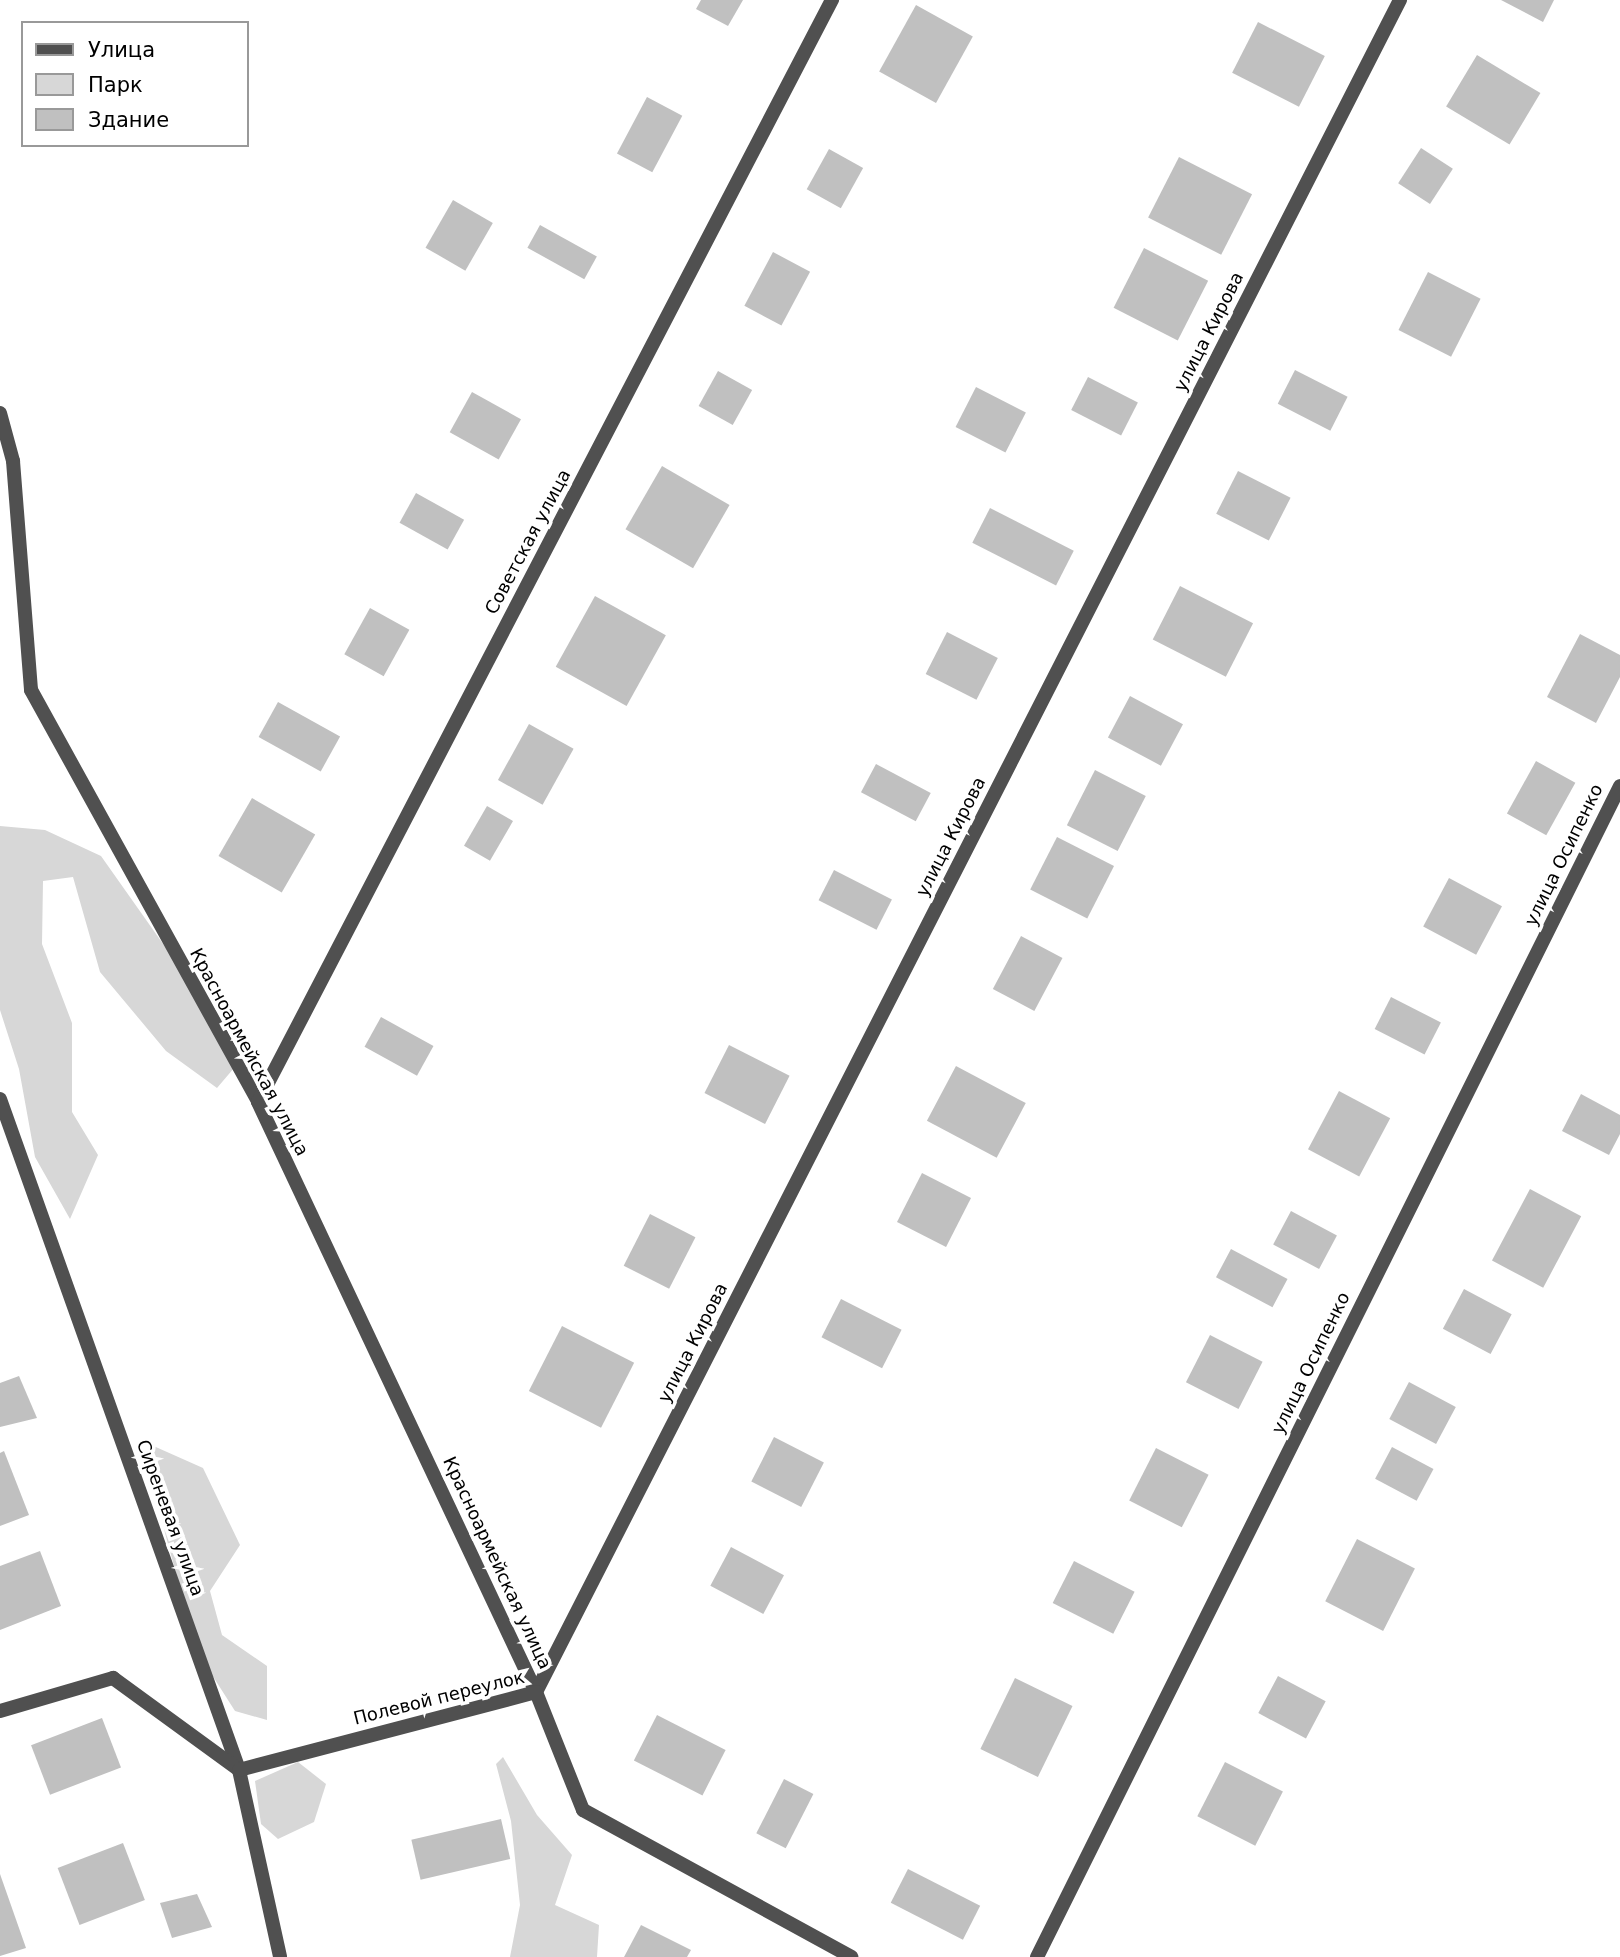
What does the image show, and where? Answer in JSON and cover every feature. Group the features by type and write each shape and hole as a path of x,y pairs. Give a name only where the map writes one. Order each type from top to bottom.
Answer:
{"street":[{"name":"Советская улица","path":"258,1102 832,0"},
{"name":"улица Кирова","path":"536,1692 1400,0"},
{"name":"Красноармейская улица","path":"0,413 13,461 31,690 258,1102 536,1692"},
{"name":"улица Осипенко","path":"1037,1957 1620,786"},
{"name":"Сиреневая улица","path":"0,1099 239,1770 280,1957"},
{"path":"0,1712 113,1678 239,1770"},
{"name":"Полевой переулок","path":"239,1770 536,1692 583,1810 851,1957"}],"green space":[{"path":"0,826 45,830 101,856 185,975 234,1068 217,1088 166,1051 100,972 73,877 43,881 42,944 72,1023 72,1112 98,1155 70,1219 35,1157 19,1069 0,1010"},
{"path":"149,1444 203,1468 240,1545 210,1591 222,1635 267,1666 267,1720 235,1711 198,1653 165,1533"},
{"path":"503,1757 537,1815 572,1855 555,1905 599,1925 597,1957 510,1957 520,1905 511,1821 496,1764"},
{"path":"298,1762 326,1784 314,1822 278,1839 261,1824 255,1781"}],"building":[{"path":"701,0 743,0 728,26 696,9"},
{"path":"1501,0 1554,0 1543,22"},
{"path":"916,5 973,37 936,103 879,71"},
{"path":"1258,22 1325,56 1299,107 1232,73"},
{"path":"1477,55 1540,93 1510,145 1446,106"},
{"path":"647,97 682,116 652,172 617,154"},
{"path":"1421,148 1453,169 1430,204 1398,183"},
{"path":"829,149 863,168 841,208 807,189"},
{"path":"1179,157 1252,194 1221,255 1148,218"},
{"path":"453,200 493,223 465,271 426,248"},
{"path":"540,225 597,257 584,279 527,248"},
{"path":"1144,248 1208,281 1178,340 1114,308"},
{"path":"773,252 810,272 781,326 744,306"},
{"path":"1428,272 1481,299 1451,357 1398,330"},
{"path":"1295,370 1348,397 1330,431 1278,404"},
{"path":"718,371 752,390 733,425 699,406"},
{"path":"1088,377 1138,402 1121,435 1071,410"},
{"path":"976,387 1026,412 1005,453 956,427"},
{"path":"472,392 521,419 499,459 450,432"},
{"path":"662,466 730,505 693,568 626,529"},
{"path":"1238,471 1291,498 1269,541 1216,514"},
{"path":"416,493 464,520 448,549 400,523"},
{"path":"990,508 1074,551 1056,585 972,543"},
{"path":"1180,586 1253,623 1226,677 1153,639"},
{"path":"595,596 666,635 627,706 556,667"},
{"path":"370,608 409,630 384,676 344,654"},
{"path":"947,632 998,658 976,700 926,674"},
{"path":"1580,634 1620,655 1620,677 1596,723 1547,697"},
{"path":"1130,696 1183,724 1161,766 1108,737"},
{"path":"278,702 340,736 321,771 259,737"},
{"path":"529,724 574,749 543,805 498,780"},
{"path":"1536,761 1575,783 1546,835 1507,813"},
{"path":"876,764 931,793 916,821 861,792"},
{"path":"1095,770 1146,796 1118,851 1067,825"},
{"path":"252,798 315,834 282,893 218,856"},
{"path":"487,806 513,821 490,861 464,846"},
{"path":"1057,837 1114,866 1087,919 1030,890"},
{"path":"834,870 892,900 876,930 819,900"},
{"path":"1449,878 1502,906 1476,955 1423,927"},
{"path":"1021,936 1062,958 1034,1011 993,989"},
{"path":"1391,997 1441,1022 1425,1054 1375,1029"},
{"path":"381,1017 433,1046 417,1076 365,1047"},
{"path":"729,1045 790,1076 765,1124 704,1093"},
{"path":"956,1066 1026,1103 997,1158 927,1121"},
{"path":"1339,1091 1390,1118 1359,1177 1308,1149"},
{"path":"1581,1094 1620,1115 1620,1134 1609,1155 1562,1131"},
{"path":"922,1173 971,1198 946,1247 897,1222"},
{"path":"1530,1189 1581,1216 1543,1288 1492,1261"},
{"path":"1291,1211 1337,1235 1319,1269 1273,1245"},
{"path":"650,1214 695,1237 669,1289 624,1266"},
{"path":"1231,1249 1288,1279 1272,1307 1216,1277"},
{"path":"1464,1289 1512,1314 1491,1354 1443,1329"},
{"path":"841,1299 902,1330 882,1368 821,1337"},
{"path":"562,1326 634,1363 601,1428 529,1391"},
{"path":"1210,1335 1263,1362 1239,1409 1186,1382"},
{"path":"19,1376 37,1418 0,1427 0,1383"},
{"path":"1409,1382 1456,1407 1436,1444 1389,1419"},
{"path":"774,1437 824,1462 801,1507 751,1482"},
{"path":"1392,1447 1433,1469 1417,1501 1375,1479"},
{"path":"1156,1448 1209,1475 1182,1527 1129,1501"},
{"path":"4,1451 29,1515 0,1526 0,1453"},
{"path":"1357,1539 1415,1569 1383,1631 1325,1601"},
{"path":"731,1547 784,1575 763,1614 710,1586"},
{"path":"40,1551 61,1606 0,1630 0,1566"},
{"path":"1074,1561 1135,1592 1113,1634 1053,1603"},
{"path":"1278,1676 1326,1701 1306,1738 1258,1713"},
{"path":"1015,1678 1073,1706 1038,1777 980,1749"},
{"path":"657,1715 726,1750 702,1795 634,1760"},
{"path":"102,1718 121,1767 50,1795 31,1745"},
{"path":"1225,1762 1283,1792 1255,1846 1197,1816"},
{"path":"784,1779 813,1794 786,1848 756,1833"},
{"path":"501,1819 510,1859 421,1880 411,1840"},
{"path":"123,1843 145,1900 80,1925 58,1868"},
{"path":"908,1869 980,1906 963,1940 891,1903"},
{"path":"0,1874 26,1948 0,1956"},
{"path":"197,1894 212,1927 172,1938 160,1903"},
{"path":"641,1925 691,1950 687,1957 624,1957"}]}
